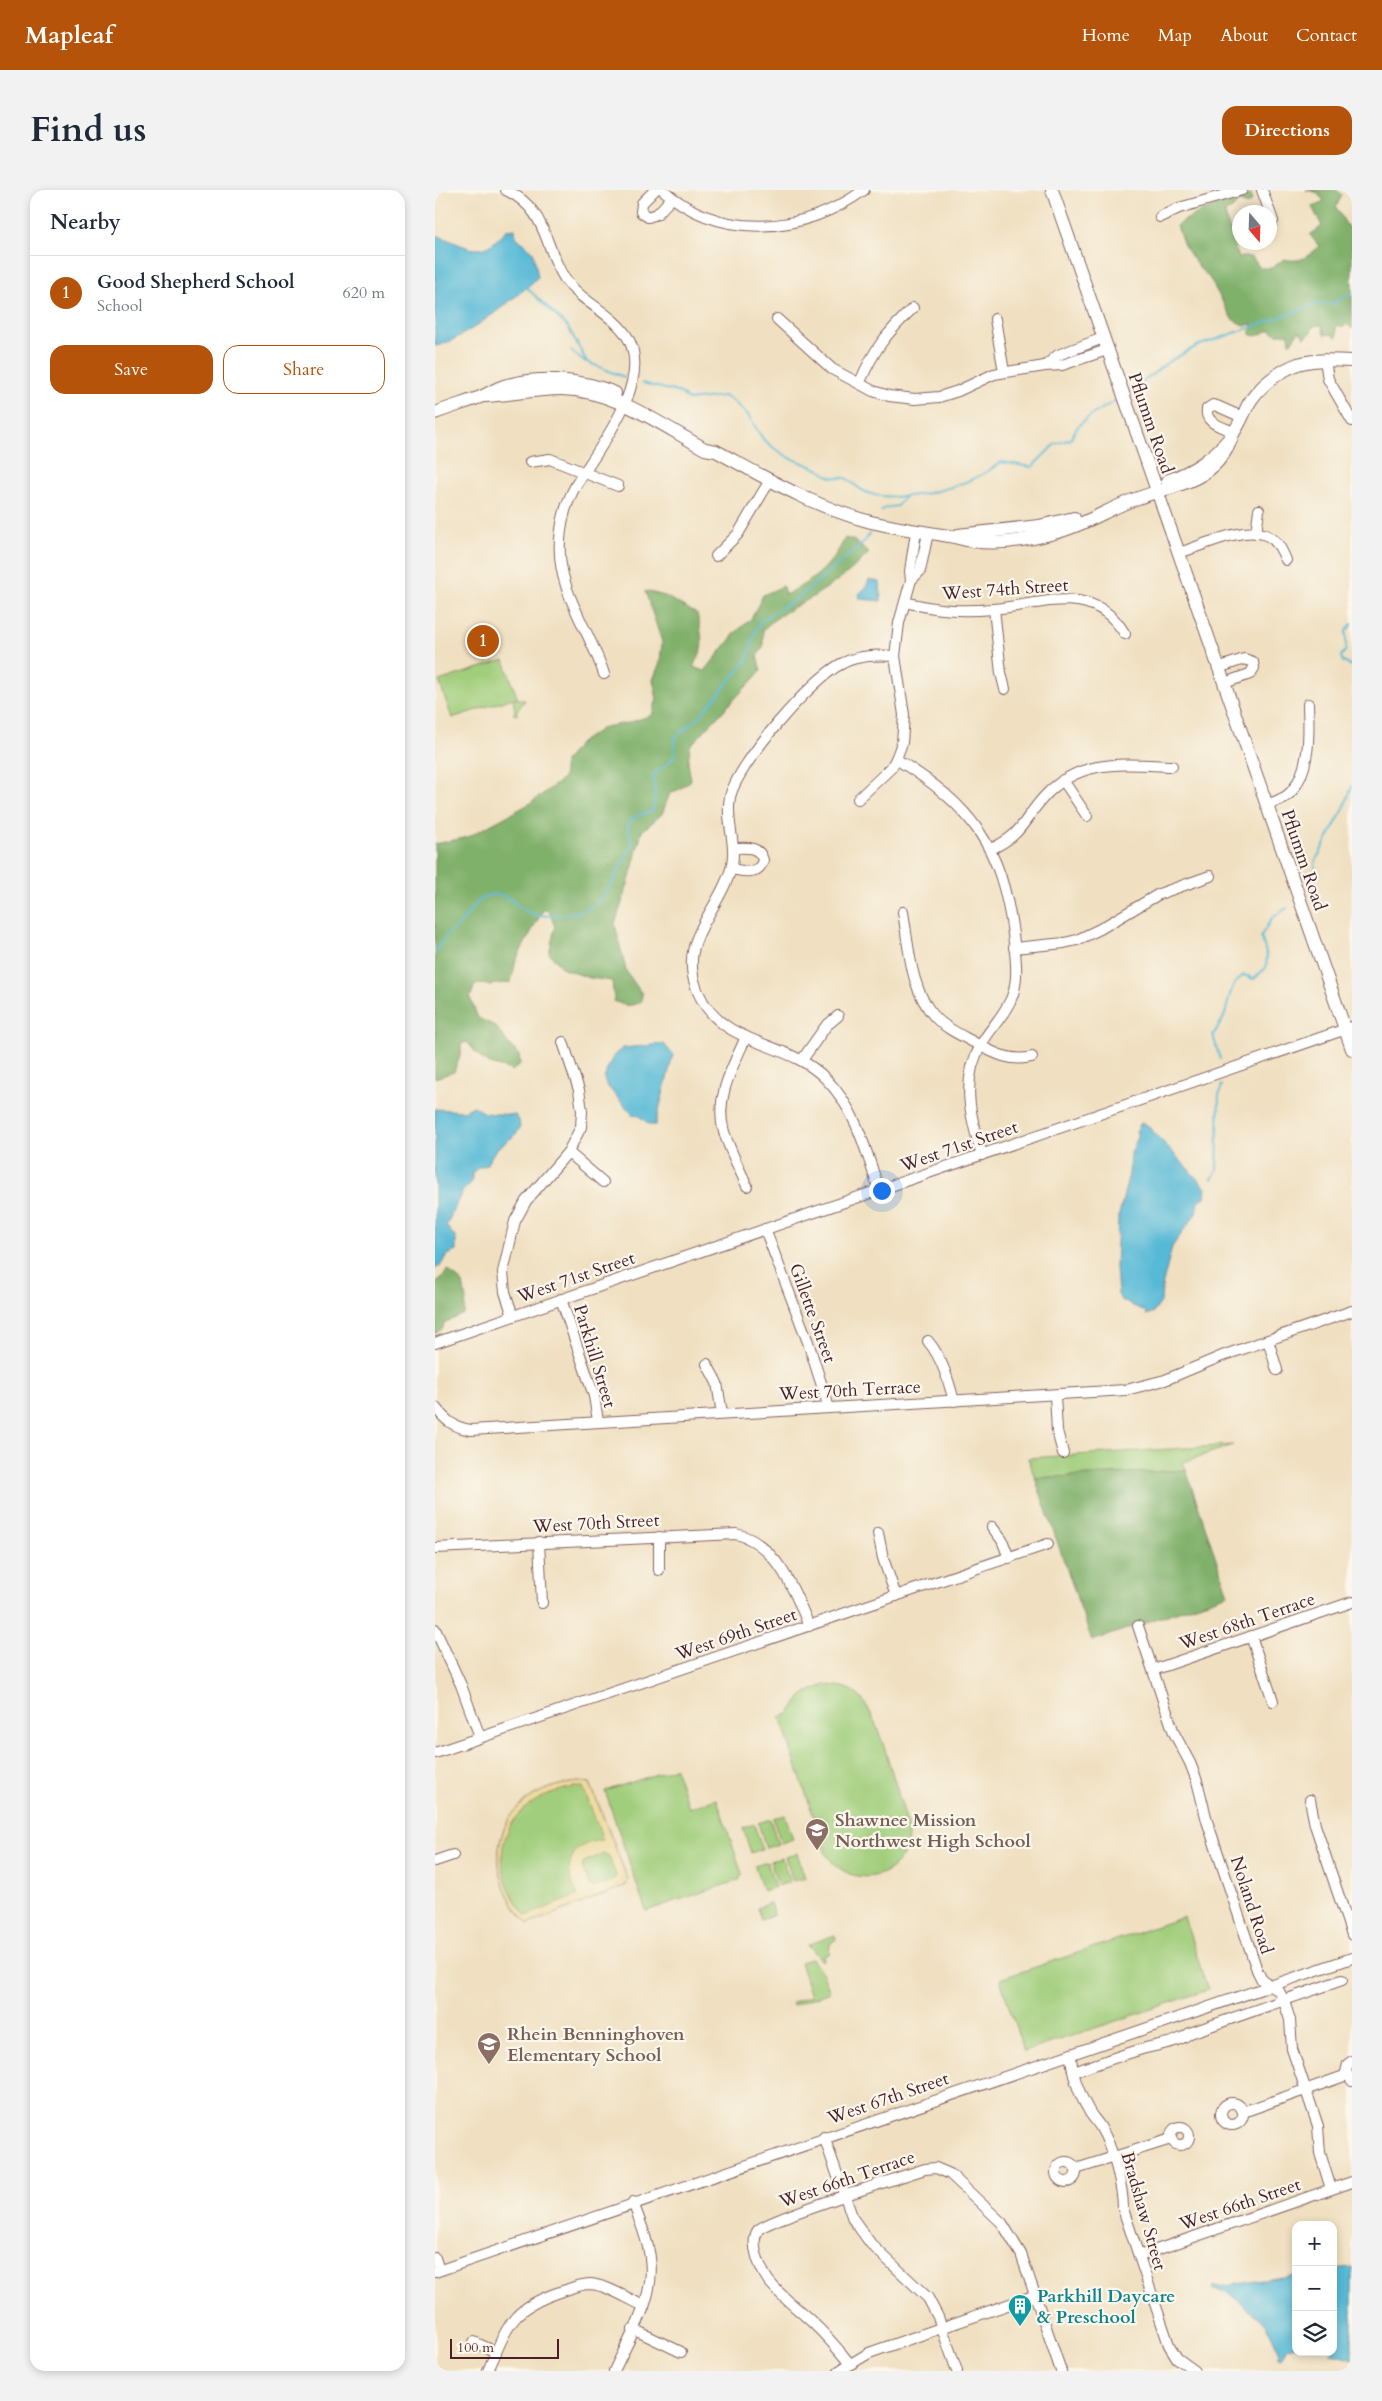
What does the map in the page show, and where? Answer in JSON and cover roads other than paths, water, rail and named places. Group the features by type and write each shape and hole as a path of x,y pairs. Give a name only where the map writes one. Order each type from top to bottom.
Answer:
{"main road":[{"name":"Pflumm Road","path":"1051,190 1266,805 1349,1029 1352,1049"},
{"path":"435,413 484,396 503,386 550,380 588,384 708,442 716,451 770,480 830,508 870,521 922,533 951,536 1056,524 1079,517 1114,500 1156,489 1202,465 1219,450 1233,433 1249,403 1261,388 1277,375 1298,364 1325,360 1352,361"}],"street":[{"path":"506,190 528,204 539,217 557,265 573,289 620,328 627,337 634,357 634,369 618,418 576,486 566,508 561,530 559,555 565,589 593,644 604,674"},
{"path":"655,190 642,203 641,212 649,217 657,214 672,198"},
{"path":"663,190 672,198 697,213 726,223 756,227 786,224 809,218 845,202 864,190"},
{"path":"1160,218 1179,208 1242,190"},
{"path":"1262,190 1267,205"},
{"path":"860,382 875,349 913,308"},
{"path":"777,319 832,369 889,396 915,399 931,398 958,391 994,374 1045,366 1058,355 1105,344"},
{"path":"995,319 1004,372"},
{"path":"1325,360 1328,379 1352,421"},
{"path":"1233,433 1209,421 1207,409 1213,405 1242,417"},
{"path":"530,462 550,459 618,486"},
{"path":"716,556 738,534 770,480"},
{"path":"1256,533 1259,510"},
{"path":"858,799 881,778 896,760 904,729 899,674 895,656 899,622 911,580 920,571 922,533"},
{"path":"1179,553 1238,533 1256,533 1267,536 1279,545 1287,560"},
{"name":"West 74th Street","path":"905,602 936,610 994,609 1076,600 1086,602 1106,612 1117,622 1125,634"},
{"path":"994,609 1001,673 1005,688"},
{"path":"879,1190 850,1110 826,1078 802,1060 728,1028 711,1015 698,990 692,965 696,938 731,869 733,848 729,820 730,798 737,778 790,710 833,670 841,664 862,657 895,656"},
{"path":"1218,668 1244,659 1253,662 1254,668 1250,674 1224,683"},
{"path":"1266,805 1279,800 1291,792 1304,766 1309,735 1307,704"},
{"path":"896,760 946,794 971,818 991,849 1006,894 1014,948 1016,980 1014,992 1006,1008 980,1046 975,1058 968,1097 969,1110 982,1155"},
{"path":"991,849 1005,842 1020,830 1042,799 1063,780 1080,771 1103,766 1172,766"},
{"path":"1063,780 1087,816"},
{"path":"731,869 753,872 761,867 763,860 760,852 755,849 733,848"},
{"path":"1014,948 1077,940 1165,892 1210,876"},
{"path":"903,912 913,971 923,1000 935,1017 980,1046 1006,1057 1021,1059 1032,1056"},
{"path":"802,1060 808,1048 826,1026 838,1016"},
{"name":"West 71st Street","path":"435,1343 1349,1029"},
{"path":"746,1036 728,1078 723,1095 721,1113 724,1131 747,1186"},
{"path":"513,1316 503,1282 503,1272 512,1229 522,1206 569,1152 581,1127 582,1111 579,1090 563,1042"},
{"path":"569,1152 603,1182"},
{"name":"Gillette Street","path":"765,1229 808,1342 829,1408"},
{"name":"Parkhill Street","path":"561,1299 594,1396 597,1421"},
{"name":"West 70th Terrace","path":"435,1407 449,1424 471,1430 1107,1392 1145,1387 1352,1310"},
{"path":"1268,1340 1277,1370"},
{"path":"928,1341 944,1368 953,1401"},
{"path":"707,1364 717,1383 722,1414"},
{"path":"1055,1395 1057,1431 1063,1453"},
{"path":"992,1527 1002,1540 1009,1558"},
{"path":"878,1533 883,1558 896,1596"},
{"name":"West 70th Street","path":"435,1548 736,1534 757,1541 770,1553 798,1598 809,1626"},
{"path":"659,1537 659,1570"},
{"path":"539,1542 542,1603"},
{"name":"West 69th Street","path":"435,1752 1048,1544"},
{"name":"West 68th Terrace","path":"1153,1670 1352,1602"},
{"name":"Noland Road","path":"1138,1626 1174,1733 1197,1781 1207,1820 1257,1970 1262,1980 1279,1991 1284,2001 1290,2020 1292,2049 1317,2126 1320,2153 1331,2189"},
{"path":"435,1629 461,1685 480,1737"},
{"path":"1251,1636 1273,1701"},
{"path":"1310,1800 1315,1825 1352,1935"},
{"path":"435,1861 453,1855"},
{"name":"West 67th Street","path":"437,2271 633,2202 1352,1958"},
{"path":"1074,2072 1140,2050 1170,2043 1190,2033 1342,1980"},
{"name":"Bradshaw Street","path":"1071,2054 1074,2072 1088,2110 1101,2128 1112,2157 1122,2189 1123,2209 1169,2345 1177,2358 1195,2371"},
{"path":"1243,2112 1305,2089 1349,2078 1346,2068 1352,2061"},
{"path":"824,2137 853,2218 862,2233 923,2291 932,2303 957,2371"},
{"path":"1075,2169 1171,2138"},
{"name":"West 66th Terrace","path":"850,2364 828,2338 779,2292 768,2279 754,2240 757,2231 762,2225 927,2168 936,2168 950,2174 994,2215 1013,2238 1036,2296"},
{"name":"West 66th Street","path":"1139,2256 1352,2182"},
{"path":"614,2371 651,2284 650,2256 633,2202"},
{"path":"435,2258 437,2271"},
{"path":"488,2371 509,2326 527,2305 539,2299 579,2285 599,2286 643,2306"},
{"path":"839,2371 869,2353 1036,2296 1061,2371"},
{"path":"633,2329 681,2352"},
{"path":"474,2342 496,2352"}],"water":[{"path":"515,229 516,237 533,251 538,277 504,306 473,328 458,337 435,346 435,235 465,247 480,249 497,240 506,230"},
{"path":"869,580 880,582 881,601 860,599 859,594 866,587"},
{"path":"664,1044 673,1055 655,1125 650,1125 639,1116 632,1114 604,1080 614,1055 623,1048"},
{"path":"474,1106 484,1113 515,1115 519,1120 520,1128 514,1136 496,1149 486,1165 477,1168 472,1174 472,1182 462,1192 446,1226 456,1238 456,1251 447,1255 441,1265 435,1269 435,1109 464,1111"},
{"path":"1141,1123 1146,1124 1206,1188 1205,1197 1198,1201 1196,1213 1172,1247 1162,1287 1161,1302 1154,1312 1146,1315 1146,1312 1121,1300 1118,1294 1116,1267 1118,1219 1129,1174 1131,1153 1138,1137 1136,1131"},
{"path":"1352,2267 1352,2360 1337,2355 1337,2269"},
{"path":"1292,2276 1292,2347 1287,2348 1281,2359 1278,2358 1280,2353 1266,2323 1227,2292 1213,2289 1215,2285 1218,2287"}],"waterway":[{"path":"527,288 568,327 587,362 624,377"},
{"path":"1129,393 1168,362 1197,346 1320,303 1333,304 1345,295 1352,295"},
{"path":"571,351 586,362"},
{"path":"642,383 681,393 688,400 724,396 732,400 748,415 763,439 788,457 818,469 830,477 846,478 867,492 890,497 924,494 942,490 975,478 1001,462 1032,467 1055,444 1071,439 1074,432 1085,420 1120,398"},
{"path":"881,511 885,508 897,506 905,496"},
{"path":"435,952 447,935 462,922 474,906 482,899 493,894 505,896 530,913 545,916 574,913 597,903 608,890 633,844 628,828 629,824 633,818 652,812 655,799 653,774 668,764 674,756 676,737 700,716 747,660 754,635 761,620 801,596 863,543 870,534"},
{"path":"1352,624 1346,631 1346,650 1341,656 1343,662 1352,666"},
{"path":"1316,874 1315,862 1344,808 1352,786"},
{"path":"1220,1059 1213,1035 1224,1017 1232,988 1244,975 1254,979 1266,967 1267,956 1261,936 1272,918 1287,908"},
{"path":"1212,1179 1217,1170 1219,1095 1222,1085"}],"place":[{"name":"Good Shepherd School","path":"483,641"},
{"name":"Shawnee Mission Northwest High School","path":"817,1851"},
{"name":"Rhein Benninghoven Elementary School","path":"489,2065"},
{"name":"Parkhill Daycare & Preschool","path":"1020,2327"}]}
